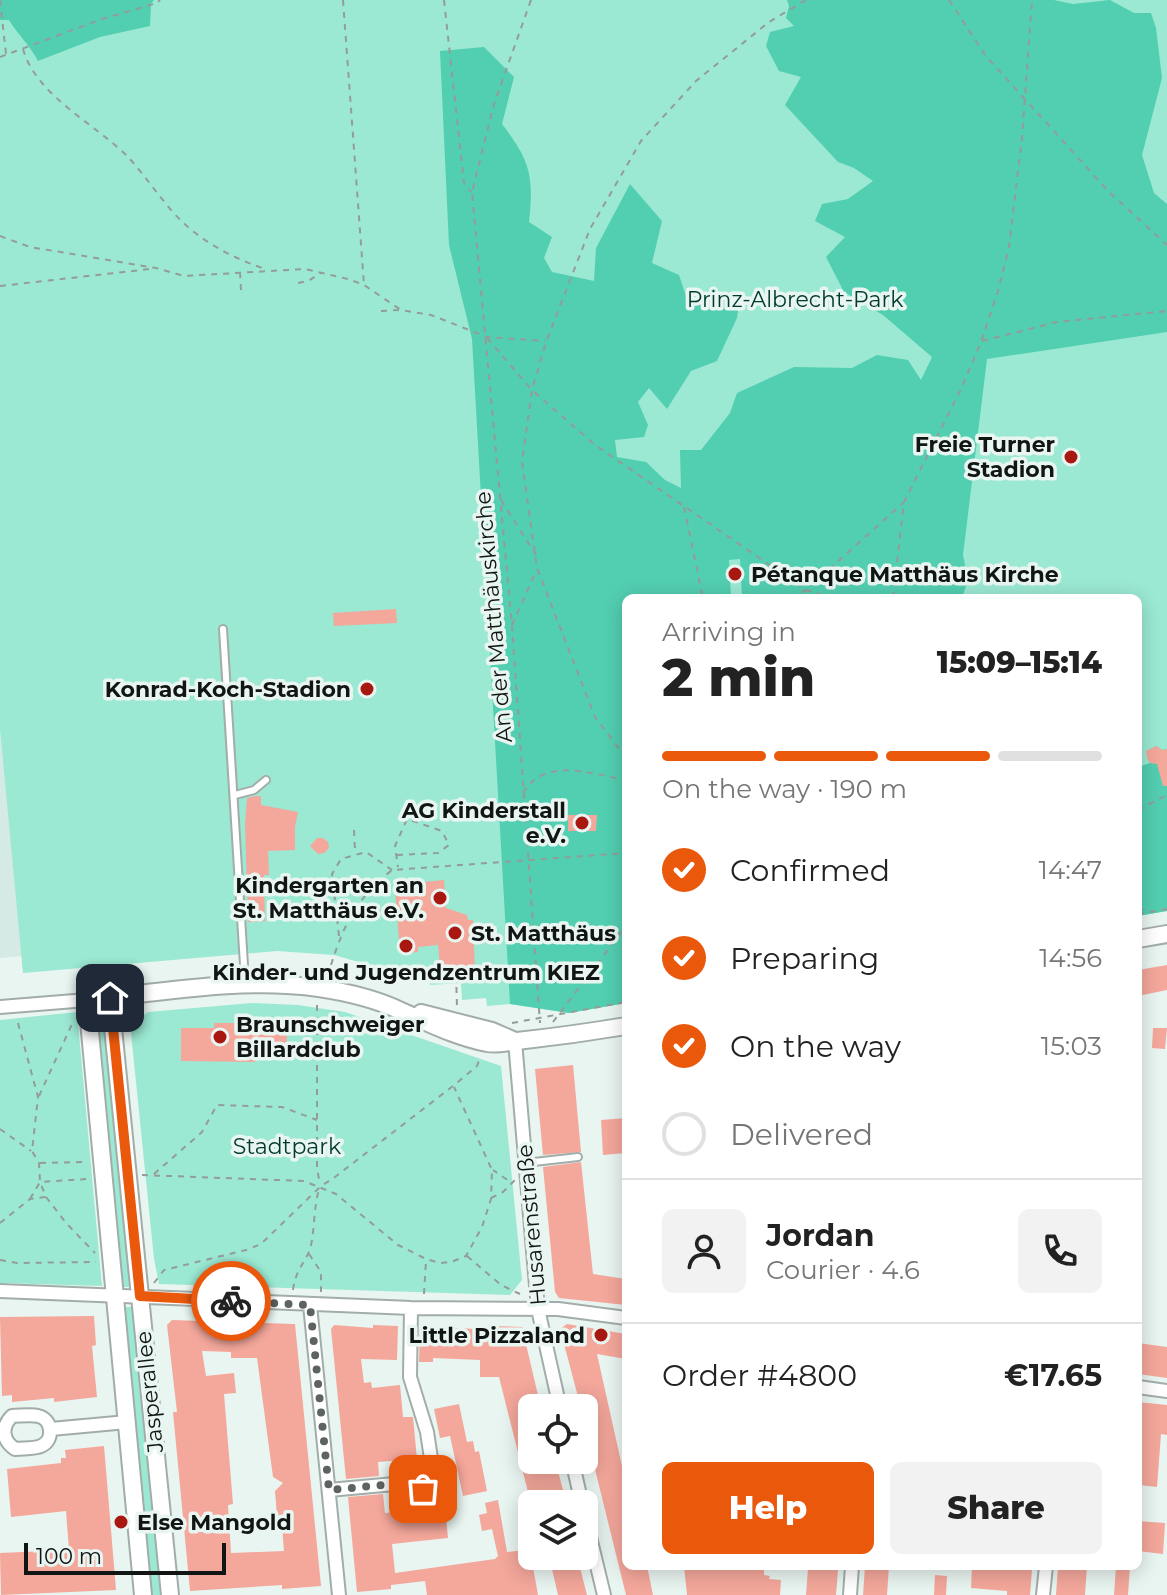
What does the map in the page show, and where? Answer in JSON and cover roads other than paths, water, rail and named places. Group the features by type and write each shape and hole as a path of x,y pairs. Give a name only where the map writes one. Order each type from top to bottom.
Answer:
{"street":[{"path":"1142,938 1167,934"},
{"path":"0,1007 245,985 317,988 350,994 400,1010 434,1015 515,1041 541,1040 622,1027"},
{"name":"Jasperallee","path":"110,998 170,1595"},
{"name":"Jasperallee","path":"87,1000 143,1595"},
{"name":"Husarenstraße","path":"515,1041 538,1309 557,1394"},
{"path":"0,1291 310,1305 558,1309 622,1317"},
{"path":"310,1305 339,1595"},
{"path":"411,1308 410,1377 427,1432 432,1465"},
{"path":"1142,1388 1167,1391"},
{"path":"40,1416 51,1429 49,1439 42,1446 15,1449 7,1444 3,1418 40,1416"},
{"path":"51,1429 127,1422"},
{"path":"329,1490 416,1482 427,1491 441,1487 445,1476 432,1465 422,1471 416,1482"},
{"path":"598,1570 604,1595"},
{"path":"850,1595 852,1570"},
{"path":"1043,1595 1046,1570"}],"lane":[{"path":"223,629 245,985"},
{"path":"235,795 254,790 266,780"},
{"path":"525,1163 578,1157"}],"place":[{"name":"Freie Turner Stadion","path":"1071,457"},
{"name":"Pétanque Matthäus Kirche","path":"735,574"},
{"name":"Konrad-Koch-Stadion","path":"367,689"},
{"name":"AG Kinderstall e.V.","path":"582,823"},
{"name":"Kindergarten an St. Matthäus e.V.","path":"440,898"},
{"name":"St. Matthäus","path":"455,933"},
{"name":"Kinder- und Jugendzentrum KIEZ","path":"406,946"},
{"name":"Braunschweiger Billardclub","path":"220,1037"},
{"name":"Little Pizzaland","path":"601,1335"},
{"name":"Else Mangold","path":"121,1522"}],"park label":[{"name":"Prinz-Albrecht-Park","path":"795,299"},
{"name":"Stadtpark","path":"287,1146"}]}
